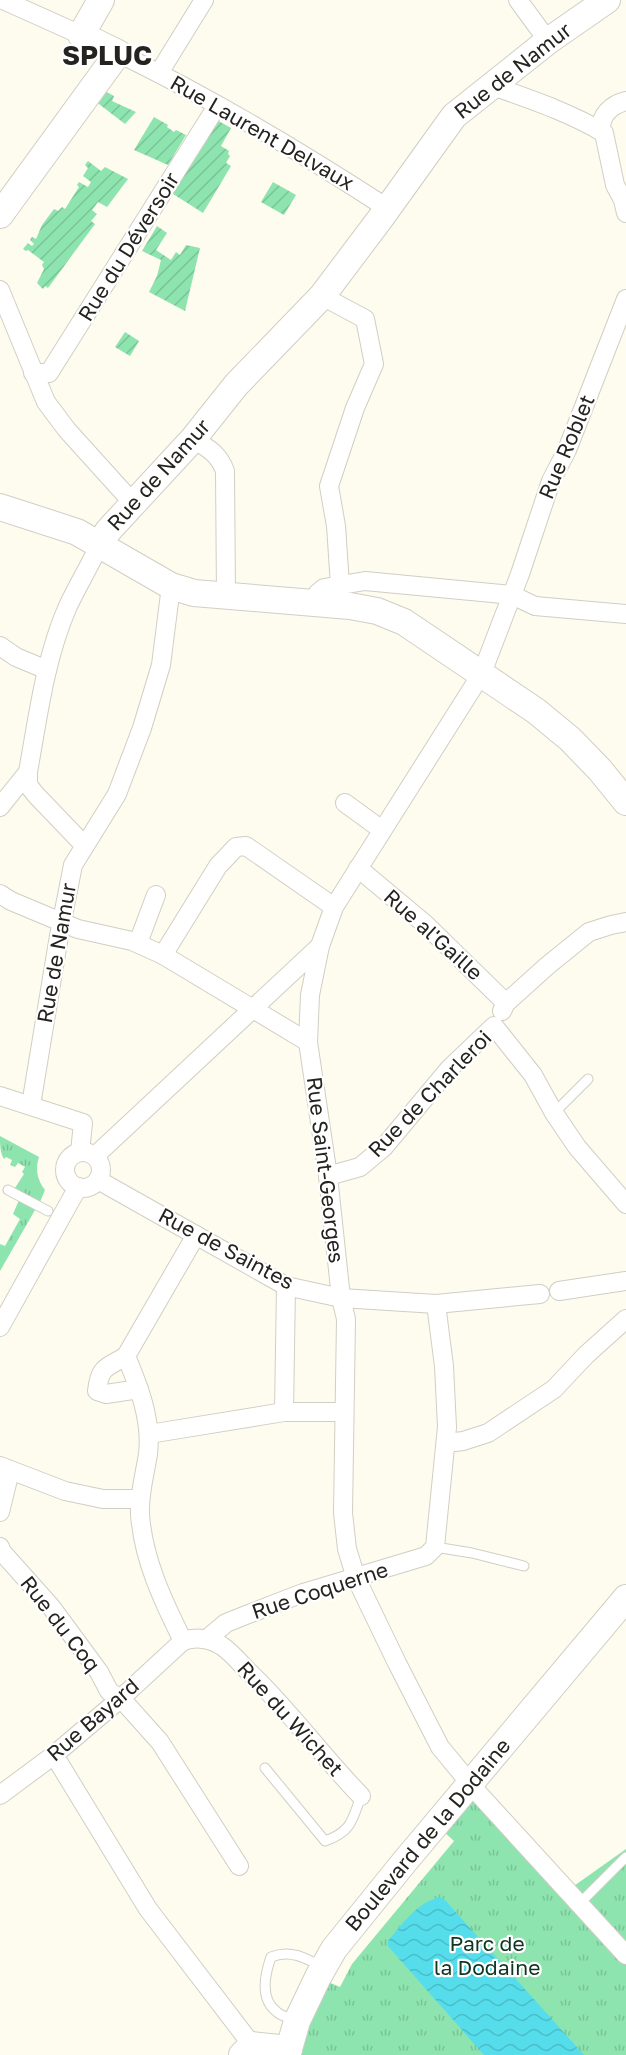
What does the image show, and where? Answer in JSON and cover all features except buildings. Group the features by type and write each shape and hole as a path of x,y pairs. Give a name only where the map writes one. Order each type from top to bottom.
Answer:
{"main road":[{"path":"81,35 101,0"},
{"name":"Rue de Namur","path":"100,544 108,531 193,439 236,385 322,296 447,123 490,85 607,0"},
{"name":"Rue Laurent Delvaux","path":"81,35 118,53"},
{"path":"0,215 118,53"},
{"path":"0,507 77,532 171,586 194,593 350,606 378,611 404,622 536,711 570,739 600,770 626,802"},
{"name":"Boulevard de la Dodaine","path":"247,2050 288,2053 297,2021 334,1949 626,1598"}],"street":[{"name":"Rue Laurent Delvaux","path":"3,0 81,35"},
{"path":"159,73 204,0"},
{"path":"518,0 548,41"},
{"name":"Rue Laurent Delvaux","path":"118,53 159,73 330,171 387,208"},
{"path":"490,85 532,100 591,125 604,133 615,185 623,200 626,213"},
{"path":"601,131 600,122 607,112 615,104 626,101"},
{"name":"Rue du Déversoir","path":"33,373 49,374 217,106"},
{"path":"0,290 46,402 67,430 134,503"},
{"path":"322,296 365,319 374,364 355,408 329,486 336,526 340,585"},
{"name":"Rue Roblet","path":"482,673 512,596 551,481 567,450 626,299"},
{"path":"193,439 212,450 221,460 225,471 226,596"},
{"name":"Rue de Namur","path":"28,772 47,670 68,607 100,544"},
{"path":"312,603 324,588 365,581 512,596 535,606 626,615"},
{"name":"Rue de Namur","path":"31,1105 73,865 117,794 142,728 161,665 171,586"},
{"path":"0,646 16,657 47,670"},
{"name":"Rue Saint-Georges","path":"482,673 334,907 320,946 310,995 308,1042 328,1176 341,1298 346,1319 343,1513 347,1549 356,1578 440,1747 470,1784 626,1955"},
{"path":"28,772 28,785 84,845"},
{"path":"0,807 28,772"},
{"path":"345,803 382,830"},
{"path":"163,955 218,866 236,847 246,846 334,907"},
{"name":"Rue al'Gaille","path":"358,868 425,924 506,1002"},
{"path":"138,943 156,895"},
{"path":"1,897 78,929 138,943 163,955 308,1042"},
{"path":"494,1026 506,1002 589,932 626,922"},
{"name":"Rue Saint-Georges","path":"87,1154 252,1010 320,946"},
{"name":"Rue de Charleroi","path":"328,1176 360,1167 384,1146 449,1069 494,1026 533,1075 554,1113 577,1146 626,1204"},
{"path":"0,1096 83,1123 87,1154 101,1167 98,1180 89,1187 78,1187 68,1180 65,1168 69,1158 87,1154"},
{"name":"Rue de Saintes","path":"98,1180 286,1286 341,1298 436,1304 540,1294"},
{"path":"0,1327 78,1187"},
{"path":"139,1389 106,1394 98,1391 99,1380 105,1367 126,1356 196,1235"},
{"path":"559,1291 626,1281"},
{"path":"284,1412 286,1286"},
{"path":"435,1547 447,1427 444,1366 436,1304"},
{"path":"446,1443 488,1433 554,1389 626,1318"},
{"path":"126,1356 142,1397 149,1434 140,1499 148,1555 161,1596 183,1641 193,1637 207,1639"},
{"path":"149,1434 284,1412 344,1412"},
{"path":"0,1512 5,1468 65,1491 104,1499 140,1499"},
{"name":"Rue du Coq","path":"0,1547 52,1608 99,1672 109,1691 120,1699 159,1742 238,1866"},
{"name":"Rue Coquerne","path":"207,1639 226,1623 303,1593 426,1556 435,1547"},
{"name":"Rue du Wichet","path":"207,1639 224,1647 256,1678 287,1710 339,1774 362,1796"},
{"name":"Rue Bayard","path":"0,1796 54,1755 183,1641"},
{"path":"54,1755 148,1909 196,1970 247,2050"}],"lane":[{"path":"554,1113 588,1079"},
{"path":"8,1190 48,1211"},
{"path":"435,1547 472,1553 524,1566"},
{"path":"265,1768 325,1841 342,1835 353,1818 362,1796"},
{"path":"579,1904 626,1857"},
{"path":"297,2021 277,2012 265,1998 266,1972 271,1957 278,1953 301,1955 323,1968"}],"green space":[{"path":"103,90 114,96 112,101 136,112 125,124 95,101"},
{"path":"154,117 168,125 167,127 174,132 176,130 186,135 168,165 134,150"},
{"path":"215,119 231,128 221,146 229,151 230,156 226,163 231,166 203,213 170,192"},
{"path":"88,161 101,171 105,167 128,179 107,207 98,202 92,210 97,214 91,221 95,224 48,288 45,286 43,289 37,283 44,269 42,265 44,262 23,249 28,243 32,246 34,244 30,240 32,237 36,239 42,225 54,209 58,211 62,207 65,209 79,187 77,185 79,182 88,187 91,182 83,176 88,168 85,165"},
{"path":"273,182 296,195 284,215 261,202"},
{"path":"157,226 167,233 156,250 171,260 176,252 180,255 186,245 200,248 185,311 149,292 157,276 161,260 142,251"},
{"path":"125,332 139,341 130,356 115,347"},
{"path":"0,1136 39,1157 38,1174 45,1190 40,1202 15,1188 24,1174 22,1172 25,1167 18,1163 15,1167 10,1165 12,1160 6,1157 4,1159"},
{"path":"19,1200 35,1210 0,1271 0,1244 5,1246 20,1219 13,1214"},
{"name":"Parc de la Dodaine","path":"472,1791 564,1893 626,1849 626,2055 299,2055 307,2027 326,1981 340,1987 352,1964 454,1841 441,1829"}],"water":[{"path":"439,1897 444,1899 584,2055 484,2055 388,1946 388,1941 410,1915 423,1904"}],"district":[{"name":"SPLUC","path":"107,56"}]}
